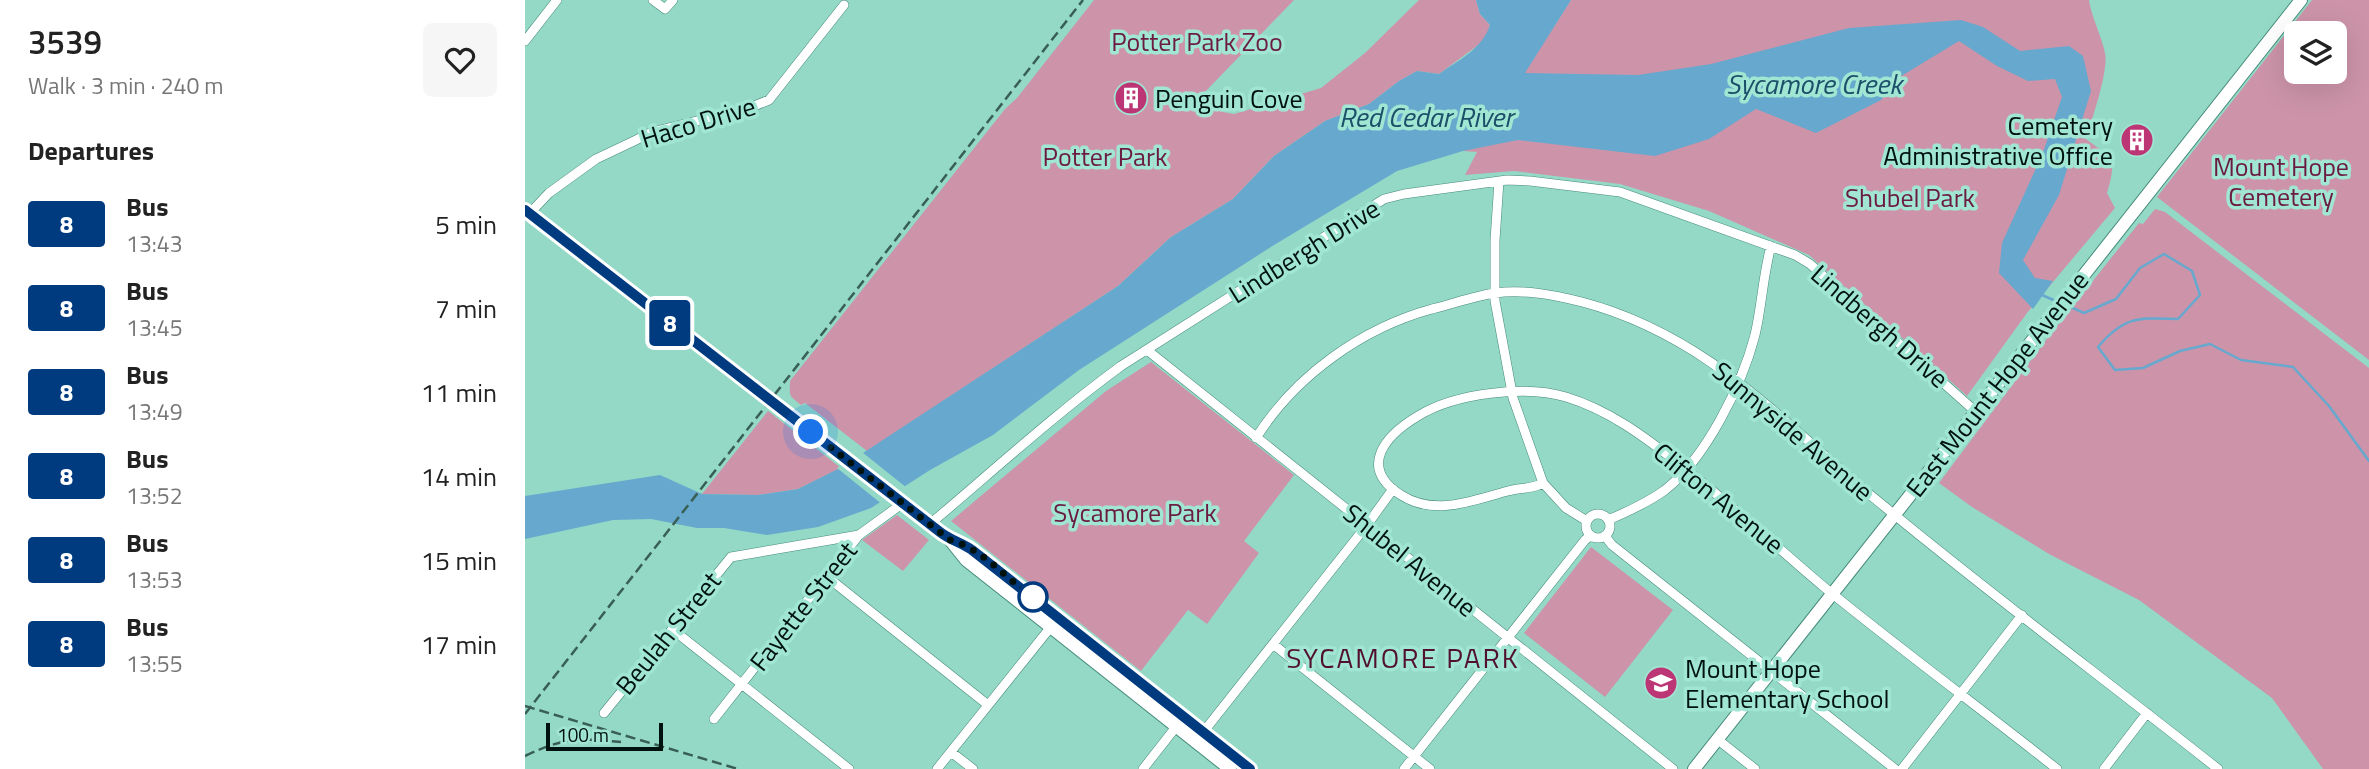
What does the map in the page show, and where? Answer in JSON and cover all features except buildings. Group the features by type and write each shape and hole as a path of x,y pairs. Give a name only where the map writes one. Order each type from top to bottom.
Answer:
{"street":[{"path":"525,41 557,0"},
{"path":"653,0 665,9 673,0"},
{"name":"East Mount Hope Avenue","path":"1694,769 2301,0"},
{"name":"Haco Drive","path":"527,212 596,159 652,132 749,108 769,100 844,5"},
{"path":"1499,181 1495,293 1511,390 1543,483 1566,508 1587,521"},
{"name":"Lindbergh Drive","path":"930,524 1088,390 1384,200 1404,194 1499,181 1530,181 1620,192 1795,255 1811,264 1976,412"},
{"path":"527,212 850,460 950,540 966,560 1054,622 1200,737 1250,769"},
{"path":"1608,520 1639,506 1666,489 1686,468 1720,419 1755,335 1764,269 1771,246"},
{"name":"Sunnyside Avenue","path":"1256,438 1308,378 1355,342 1415,314 1495,293 1547,294 1605,308 1676,340 1738,381 1894,514 2218,769"},
{"name":"Shubel Avenue","path":"1147,350 1673,769"},
{"name":"Clifton Avenue","path":"1393,489 1383,478 1378,459 1384,443 1421,414 1443,404 1511,390 1543,391 1597,409 1640,434 1686,468 1833,593 2057,769"},
{"path":"1200,737 1393,489 1410,500 1446,506 1469,503 1511,489 1531,489 1543,483"},
{"name":"Fayette Street","path":"714,719 859,535 899,500"},
{"path":"1590,536 1586,527 1587,521 1597,514 1608,520"},
{"path":"1590,536 1605,536 1609,530 1608,520"},
{"name":"Beulah Street","path":"604,713 731,556 859,535"},
{"path":"1404,769 1590,536"},
{"path":"1605,536 1612,545 1895,769"},
{"path":"826,576 988,705"},
{"path":"1902,769 2022,615"},
{"path":"937,769 1054,622"},
{"path":"672,629 849,769"},
{"path":"1273,644 1430,769"},
{"path":"2104,769 2147,713"},
{"path":"1143,769 1180,722"},
{"path":"1200,737 1230,769"},
{"path":"1717,739 1755,769"},
{"path":"951,752 973,769"}],"green space":[{"name":"Potter Park","path":"1094,0 1294,0 1203,94 1223,112 1234,114 1321,88 1365,53 1419,0 1476,0 1480,14 1490,25 1485,40 1439,74 1417,71 1369,104 1325,121 1274,156 1233,199 1171,237 1118,286 867,451 805,403 801,405 793,399 790,381"},
{"name":"Shubel Park","path":"1571,0 2089,0 2106,61 2086,139 2110,161 2112,173 2107,193 2115,208 2027,313 1967,396 1809,255 1709,211 1620,184 1514,171 1465,175 1477,152 1463,151 1524,73"},
{"name":"Mount Hope Cemetery","path":"2312,0 2369,0 2369,360 2157,197 2284,36 2284,84 2347,84 2347,21 2295,21"},
{"path":"2155,209 2165,212 2369,368 2369,769 2323,769 2272,698 2139,600 2049,554 1972,507 1939,483 2049,336 2139,223 2143,224"},
{"name":"Sycamore Park","path":"1151,362 1294,475 1244,541 1259,553 1207,624 1188,610 1141,671 951,521 1106,391"},
{"path":"768,411 841,468 798,489 758,495 702,494"},
{"path":"897,515 929,540 903,571 862,540"},
{"path":"1591,547 1673,610 1605,697 1524,633"}],"water":[{"name":"Red Cedar River","path":"1476,0 1571,0 1525,73 1638,75 1711,64 1849,28 1961,20 1983,27 2020,51 2069,46 2083,56 2091,91 2059,195 2023,260 2035,278 2053,281 2033,309 1999,273 2002,243 2042,155 2062,97 2055,79 2028,81 1997,66 1959,41 1898,78 1881,100 1816,133 1756,109 1709,139 1655,156 1518,140 1463,151 1397,171 1274,245 1079,370 993,435 930,470 871,508 818,527 767,535 724,528 697,528 651,519 613,520 525,539 525,496 660,475 702,494 758,495 798,489 840,468 1118,286 1171,237 1233,199 1274,156 1325,121 1369,104 1417,71 1439,74 1462,59 1481,41 1490,25 1480,14"}],"pier":[{"path":"862,452 907,488 883,505 837,468"}],"waterway":[{"name":"Sycamore Creek","path":"2064,304 2084,313 2116,299 2140,268 2164,254 2192,271 2200,295 2178,319 2143,319 2116,329 2098,347 2115,370 2143,368 2180,351 2210,344 2241,360 2293,367 2329,406 2369,461"},
{"name":"Sycamore Creek","path":"2042,295 2058,302"}],"railway":[{"path":"525,714 1083,0"},
{"path":"525,706 738,769"},
{"path":"525,756 572,740 621,742"}],"bus line":[{"name":"8","path":"525,210 950,540 972,550 1250,769"}],"place":[{"name":"Penguin Cove","path":"1131,98"},
{"name":"Cemetery Administrative Office","path":"2137,140"},
{"name":"Mount Hope Elementary School","path":"1661,683"}],"district":[{"name":"SYCAMORE PARK","path":"1403,657"}],"route":[{"path":"811,432 950,540 972,550 1033,597"}],"park label":[{"name":"Potter Park Zoo","path":"1197,41"}]}
